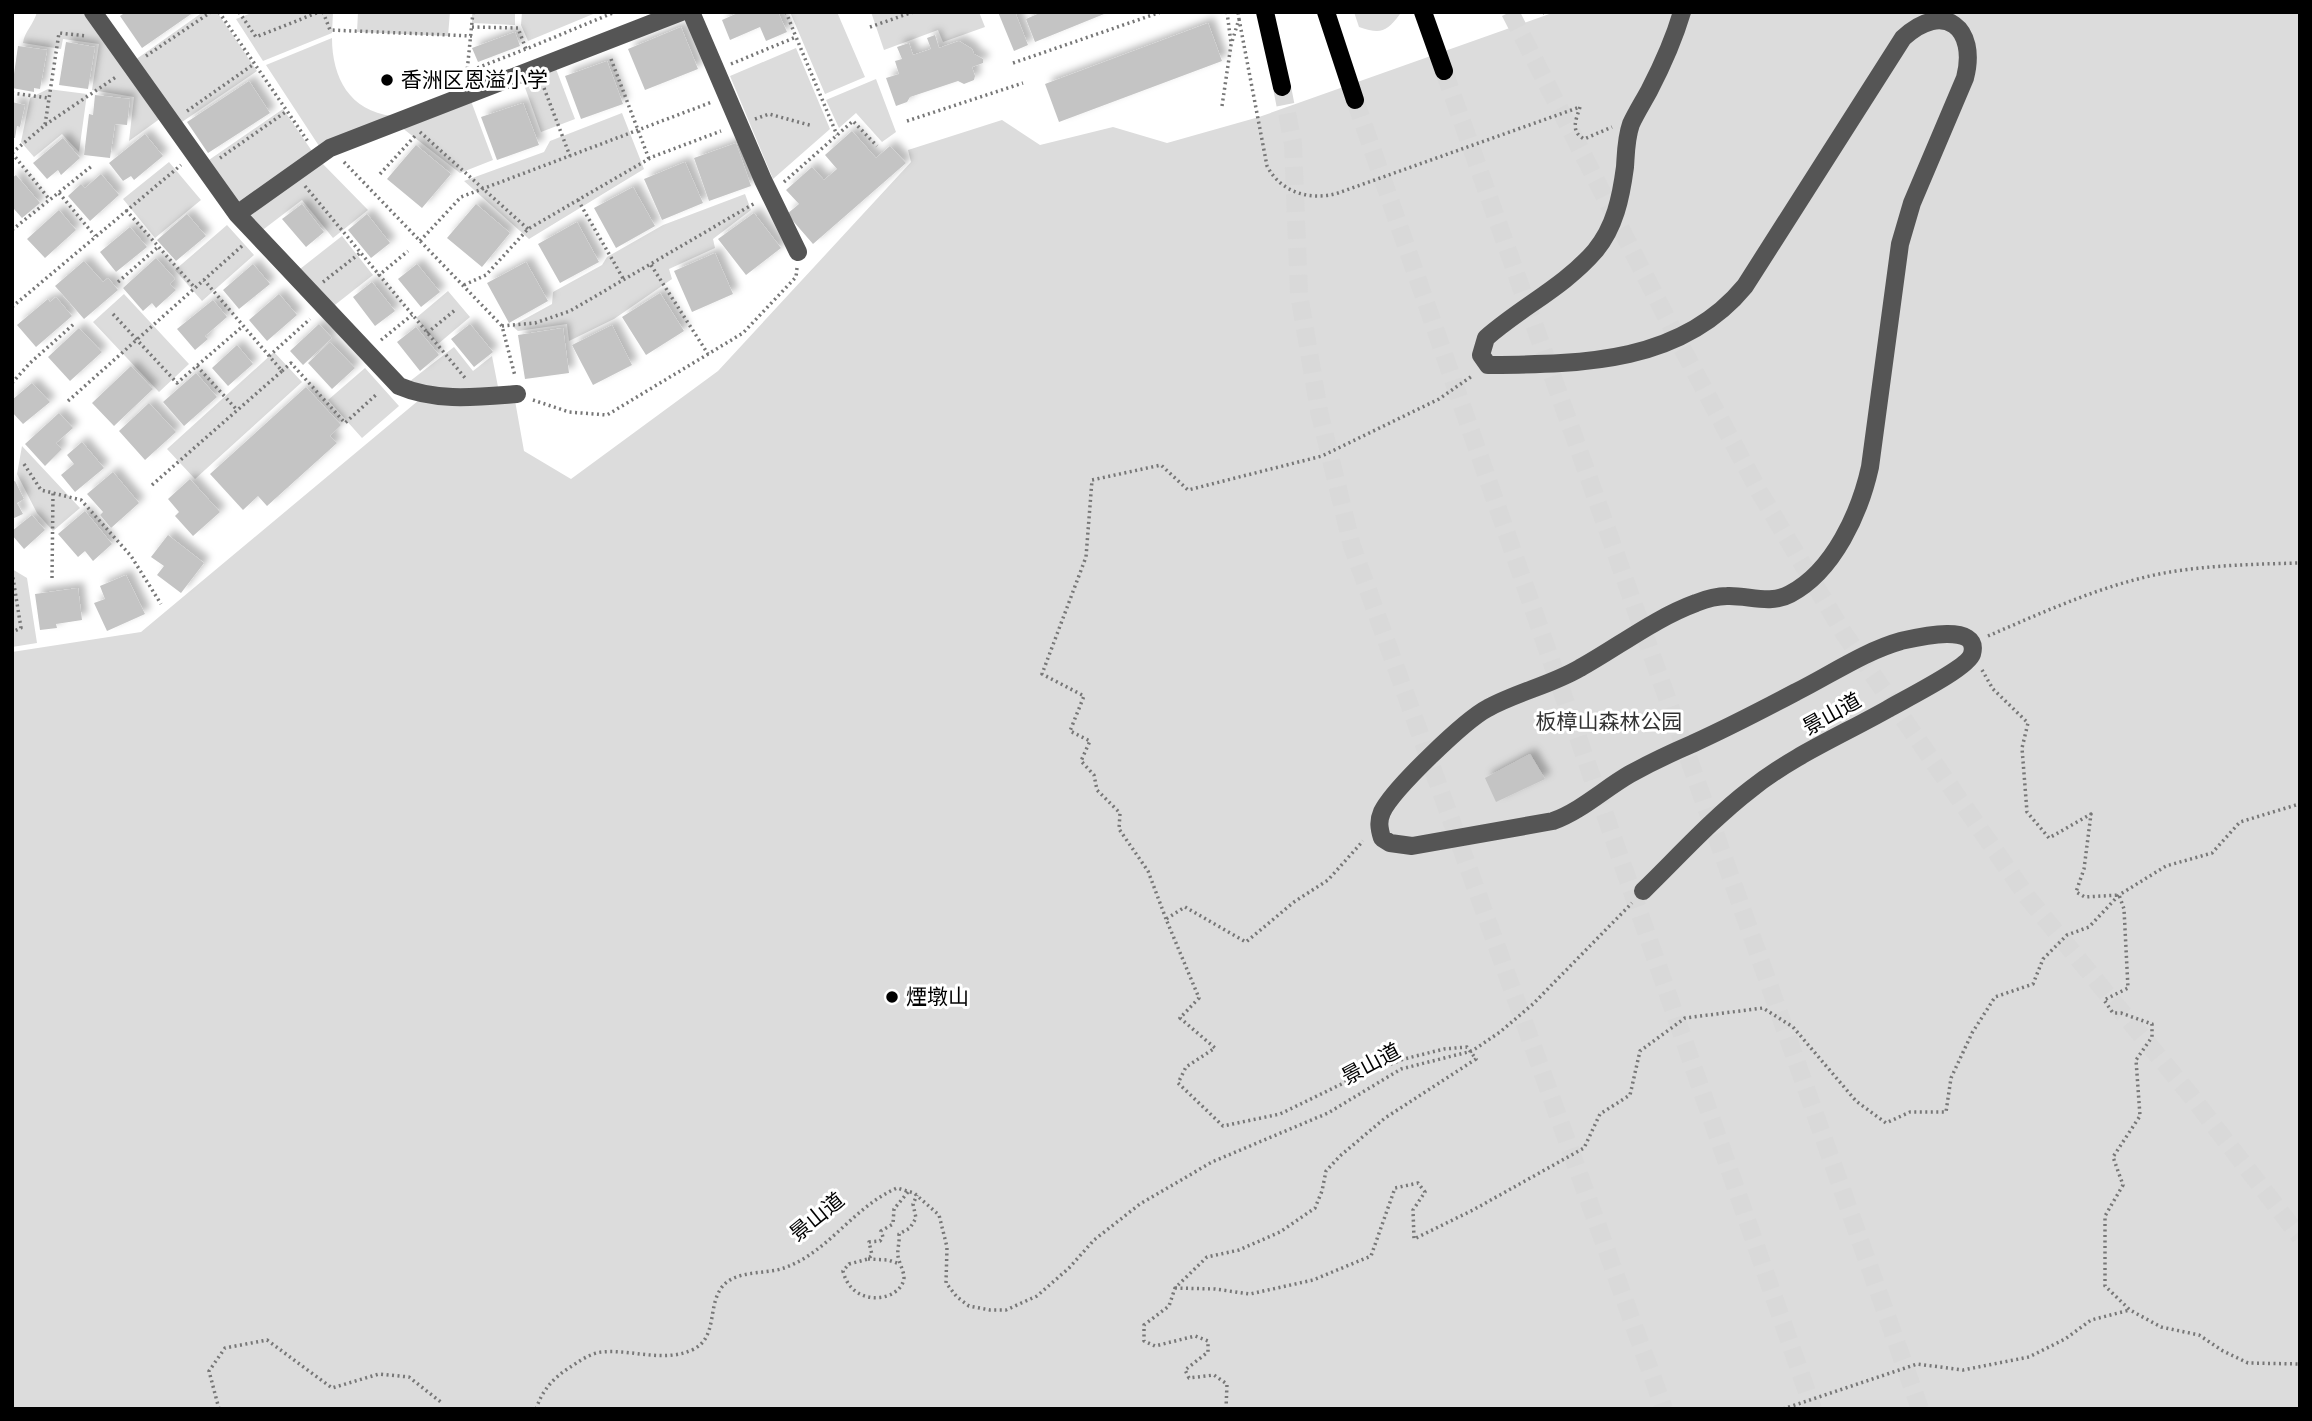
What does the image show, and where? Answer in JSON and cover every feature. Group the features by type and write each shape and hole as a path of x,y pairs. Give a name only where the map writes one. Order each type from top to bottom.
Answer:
{"main road":[{"path":"1265,12 1282,87"},
{"path":"1326,12 1355,100"},
{"path":"1423,12 1444,71"}],"street":[{"path":"93,12 124,71 171,122 237,214 399,386 415,393 466,398 517,394"},
{"path":"237,214 324,152 681,12"},
{"path":"691,12 798,252"},
{"path":"1682,12 1677,31 1650,90 1634,117 1627,138 1622,190 1608,233 1572,275 1486,338 1481,355 1488,365 1577,364 1609,359 1669,342 1720,313 1745,286 1903,38 1915,27 1930,20 1942,19 1955,24 1962,33 1968,47 1969,63 1912,203 1900,244 1865,490 1851,522 1831,555 1818,572 1788,595 1776,599 1726,596 1695,603 1569,675 1484,710 1460,728 1387,804 1378,823 1381,838 1402,847 1553,821 1570,814 1640,769 1888,644 1932,633 1966,638 1972,648"},
{"name":"景山道","path":"1643,891 1723,812 1752,788 1784,767 1941,679 1969,659 1972,648"}],"path":[{"path":"50,200 12,153 45,125 211,12"},
{"path":"219,12 287,111 324,152 420,241 502,326 517,394 569,412 607,415 743,333 796,277 798,252"},
{"path":"239,12 256,37 321,12 330,30 472,36"},
{"path":"473,12 467,72 615,12"},
{"path":"786,12 837,135"},
{"path":"870,27 913,12"},
{"path":"1132,12 1135,21"},
{"path":"1013,63 1161,12"},
{"path":"1227,12 1231,45"},
{"path":"1238,12 1267,166 1271,175 1280,182 1310,197 1319,198 1338,193 1580,107 1575,128 1577,135 1584,139 1634,117"},
{"path":"1222,106 1231,45 1239,19"},
{"path":"472,27 518,28 526,49"},
{"path":"45,125 59,33 89,36 83,28"},
{"path":"716,71 796,37"},
{"path":"604,42 649,159"},
{"path":"171,122 254,64"},
{"path":"907,121 1023,83"},
{"path":"544,88 570,156"},
{"path":"12,93 49,98"},
{"path":"420,241 461,197 727,96"},
{"path":"205,168 287,111"},
{"path":"463,286 486,275 528,229 649,159 769,114 813,126"},
{"path":"502,326 535,323 570,312 770,194 853,121 877,146"},
{"path":"380,174 420,131 528,229"},
{"path":"12,307 125,210 182,166 174,155"},
{"path":"12,230 93,165"},
{"path":"294,173 481,397"},
{"path":"59,193 95,236"},
{"path":"578,200 624,280"},
{"path":"125,210 195,288"},
{"path":"68,401 242,246"},
{"path":"118,282 158,247"},
{"path":"378,276 408,251"},
{"path":"310,292 360,253"},
{"path":"650,264 708,354"},
{"path":"204,280 282,371"},
{"path":"427,333 454,310"},
{"path":"114,314 177,383 243,326"},
{"path":"366,351 412,315"},
{"path":"269,356 312,318"},
{"path":"12,383 75,323"},
{"path":"152,485 291,363 345,423 378,393"},
{"path":"1226,1409 1227,1384 1214,1375 1189,1378 1185,1370 1208,1352 1208,1341 1195,1336 1155,1346 1144,1341 1144,1325 1169,1306 1175,1288 1207,1258 1239,1250 1280,1232 1315,1208 1326,1171 1340,1156 1385,1118 1476,1059 1467,1047 1444,1049 1404,1059 1356,1077 1280,1114 1223,1126 1178,1083 1186,1067 1215,1048 1180,1018 1199,998 1148,871 1119,829 1120,813 1097,790 1094,775 1081,761 1090,741 1070,731 1084,696 1042,674 1086,557 1092,480 1161,465 1188,490 1322,456 1439,399 1488,365"},
{"path":"197,366 237,410"},
{"path":"24,464 41,490 81,500 131,556 161,604"},
{"path":"52,578 53,493"},
{"path":"2119,895 2085,897 2076,892 2084,869 2091,814 2049,838 2027,813 2022,748 2028,723 1993,688 1972,648 2035,616 2117,585 2174,572 2225,565 2300,563"},
{"path":"12,572 21,628 12,632"},
{"path":"1175,1288 1215,1289 1250,1294 1313,1280 1371,1256 1395,1188 1418,1183 1425,1192 1413,1210 1414,1239 1474,1210 1584,1148 1600,1114 1630,1095 1640,1051 1685,1018 1763,1008 1793,1027 1856,1101 1886,1123 1910,1112 1946,1112 1951,1078 1972,1033 1995,997 2033,985 2043,960 2067,934 2089,927 2119,895 2166,866 2212,853 2240,822 2300,806"},
{"path":"1166,919 1185,907 1246,942 1294,902 1328,880 1378,823"},
{"name":"景山道","path":"536,1409 548,1385 572,1366 600,1352 661,1357 695,1350 707,1338 720,1290 731,1279 782,1269 823,1246 868,1204 897,1188 917,1195 939,1215 947,1247 946,1283 957,1297 969,1306 1006,1310 1037,1296 1069,1268 1094,1240 1140,1204 1212,1163 1328,1113 1401,1069 1472,1051 1533,1004 1643,891"},
{"path":"2119,895 2124,909 2128,988 2104,1000 2113,1013 2122,1013 2152,1024 2152,1037 2136,1060 2140,1116 2113,1157 2123,1185 2105,1216 2105,1286 2130,1310 2161,1326 2199,1335 2248,1363 2300,1364"},
{"path":"869,1259 872,1255 869,1242 880,1241 883,1237 881,1230 893,1224 894,1209 908,1192"},
{"path":"900,1264 869,1259 849,1264 843,1271 851,1290 863,1297 886,1296 900,1288 904,1276 897,1253 899,1234 910,1228 916,1218 913,1204 917,1195"},
{"path":"1783,1409 1917,1364 1963,1370 2029,1357 2065,1339 2091,1320 2130,1310"},
{"path":"219,1409 209,1371 225,1348 267,1340 332,1388 379,1374 409,1377 442,1403"}],"green space":[{"path":"37,12 86,12 161,118 129,141 134,97 92,90 99,44 63,39 61,49 23,43"},
{"path":"203,12 217,12 257,71 179,124 135,60"},
{"path":"254,12 333,12 332,33 263,61 236,19"},
{"path":"358,12 450,12 448,36 357,32"},
{"path":"472,12 515,12 515,25 472,23"},
{"path":"522,12 598,12 528,41 521,25"},
{"path":"790,12 837,12 865,77 825,94"},
{"path":"871,12 979,12 985,27 943,42 938,30 884,50"},
{"path":"1354,12 1400,14 1391,25 1372,31 1359,27"},
{"name":"板樟山森林公园","path":"1555,12 2300,12 2300,1409 12,1409 12,652 141,632 425,395 514,395 524,451 571,479 718,371 911,162 908,150 1002,120 1040,145 1113,127 1167,143 1259,117"},
{"path":"332,38 335,66 346,90 365,107 392,116 319,146 266,65"},
{"path":"796,48 830,129 773,179 730,76"},
{"path":"556,69 575,119 541,132 523,82"},
{"path":"876,79 896,132 882,142 856,113 839,128 826,100"},
{"path":"48,89 87,94 79,152 62,134 34,157 21,142 30,98"},
{"path":"471,101 493,160 460,173 401,127"},
{"path":"283,109 314,154 237,207 206,162"},
{"path":"622,113 644,169 529,239 464,181 544,152 550,141"},
{"path":"319,160 368,210 333,238 302,200 260,232 242,213"},
{"path":"169,162 201,200 155,238 123,199"},
{"path":"745,194 751,210 713,239 715,248 669,269 672,279 614,319 569,341 567,324 518,331 512,326 552,304 553,292 602,265 607,257 663,225"},
{"path":"227,225 254,255 202,301 175,270"},
{"path":"342,236 373,275 331,308 300,269"},
{"path":"448,291 470,317 438,344 416,318"},
{"path":"124,294 189,364 159,392 93,322"},
{"path":"454,347 473,371 492,356 499,392 405,385"},
{"path":"274,352 302,382 195,479 167,449"},
{"path":"365,368 399,406 362,438 328,400"},
{"path":"22,446 80,508 53,531 37,513 17,474"},
{"path":"12,569 27,578 37,643 12,647"}],"building":[{"path":"126,12 194,12 142,48 120,16"},
{"path":"740,12 778,12 787,32 766,41 760,27 730,40 722,20"},
{"path":"998,12 1015,12 1028,45 1014,51"},
{"path":"1042,12 1109,12 1035,42 1026,19"},
{"path":"1208,23 1222,61 1059,122 1045,84"},
{"path":"681,27 698,69 645,90 628,49"},
{"path":"515,32 520,46 478,62 472,48"},
{"path":"935,35 939,48 959,41 983,59 983,63 972,67 974,80 964,84 958,81 910,97 907,102 896,106 886,78 899,74 895,61 902,59 897,47 909,43 913,55 931,49 927,38"},
{"path":"66,42 95,47 88,89 59,85"},
{"path":"18,46 47,50 40,89 34,88 34,92 12,88"},
{"path":"607,61 623,104 581,119 565,76"},
{"path":"249,81 270,113 208,153 187,122"},
{"path":"95,95 130,99 127,125 115,124 110,158 84,155 89,114 93,115"},
{"path":"12,102 25,105 15,138 12,138"},
{"path":"523,103 539,145 497,160 481,117"},
{"path":"852,131 876,158 890,146 906,163 813,244 787,214 799,204 786,190 812,167 824,180 837,169 825,155"},
{"path":"145,134 163,156 134,180 131,176 123,181 109,163"},
{"path":"63,138 80,158 61,175 58,170 47,179 33,163"},
{"path":"736,143 751,186 709,201 694,158"},
{"path":"416,145 451,174 422,208 387,179"},
{"path":"685,162 703,203 662,220 644,179"},
{"path":"101,174 119,195 90,221 68,196 81,184 85,188"},
{"path":"16,175 40,203 22,218 12,210 12,178"},
{"path":"633,187 655,226 616,248 594,208"},
{"path":"302,204 324,232 306,247 282,219"},
{"path":"476,204 510,233 482,267 447,238"},
{"path":"59,210 76,230 45,258 27,239"},
{"path":"754,213 781,248 746,275 718,239"},
{"path":"187,214 206,236 176,261 157,240"},
{"path":"367,214 390,243 371,258 348,230"},
{"path":"577,222 599,262 560,283 538,244"},
{"path":"130,227 147,247 116,272 100,252"},
{"path":"715,253 733,294 692,312 674,271"},
{"path":"156,258 175,279 170,284 176,290 156,308 152,303 143,311 123,288"},
{"path":"84,261 103,282 108,278 118,290 84,319 55,286"},
{"path":"526,262 548,301 509,323 487,283"},
{"path":"253,264 270,284 239,309 223,290"},
{"path":"417,264 440,292 421,307 398,279"},
{"path":"372,282 395,311 375,326 353,297"},
{"path":"660,293 684,331 646,355 622,317"},
{"path":"279,294 297,315 267,341 249,320"},
{"path":"56,297 72,316 36,347 17,325 48,299 50,302"},
{"path":"213,300 227,317 205,336 208,339 195,350 177,329"},
{"path":"319,324 332,338 303,365 290,351"},
{"path":"470,324 493,352 474,367 451,339"},
{"path":"612,325 632,365 593,385 572,345"},
{"path":"416,327 439,355 420,371 397,342"},
{"path":"79,328 102,352 70,381 48,357"},
{"path":"563,328 569,373 525,379 518,335"},
{"path":"330,342 355,368 332,389 308,363"},
{"path":"237,345 253,364 228,386 212,368"},
{"path":"131,366 153,389 114,426 92,403"},
{"path":"196,373 217,397 184,426 163,402"},
{"path":"32,383 50,402 23,424 12,412 12,400"},
{"path":"306,387 341,425 330,436 337,443 267,506 258,496 243,510 210,474"},
{"path":"149,403 176,432 145,460 119,431"},
{"path":"59,413 73,428 56,443 62,449 45,466 25,444"},
{"path":"82,442 104,468 75,492 61,475 74,464 67,455"},
{"path":"113,472 139,503 111,528 100,515 103,512 87,494"},
{"path":"190,479 220,512 193,536 175,516 179,512 168,499"},
{"path":"15,481 24,499 17,503 23,514 12,519 12,482"},
{"path":"85,511 112,544 93,561 85,551 78,557 58,534"},
{"path":"32,515 45,530 24,549 12,535 12,531"},
{"path":"168,535 204,563 181,593 157,575 164,566 151,557"},
{"path":"126,575 145,614 107,631 94,603 105,599 100,586"},
{"path":"78,588 82,620 56,624 57,628 40,630 35,594"},
{"path":"1530,754 1545,779 1496,802 1485,778"}],"tunnel":[{"path":"1510,12 1682,348 1760,493 1843,632 2028,898 2192,1097 2300,1237"},
{"path":"1444,71 1920,1409"},
{"path":"1282,87 1293,144 1299,294 1319,411 1352,546 1664,1409"},
{"path":"1355,100 1813,1409"}],"place":[{"name":"香洲区恩溢小学","path":"387,80"},
{"name":"煙墩山","path":"892,997"}]}
